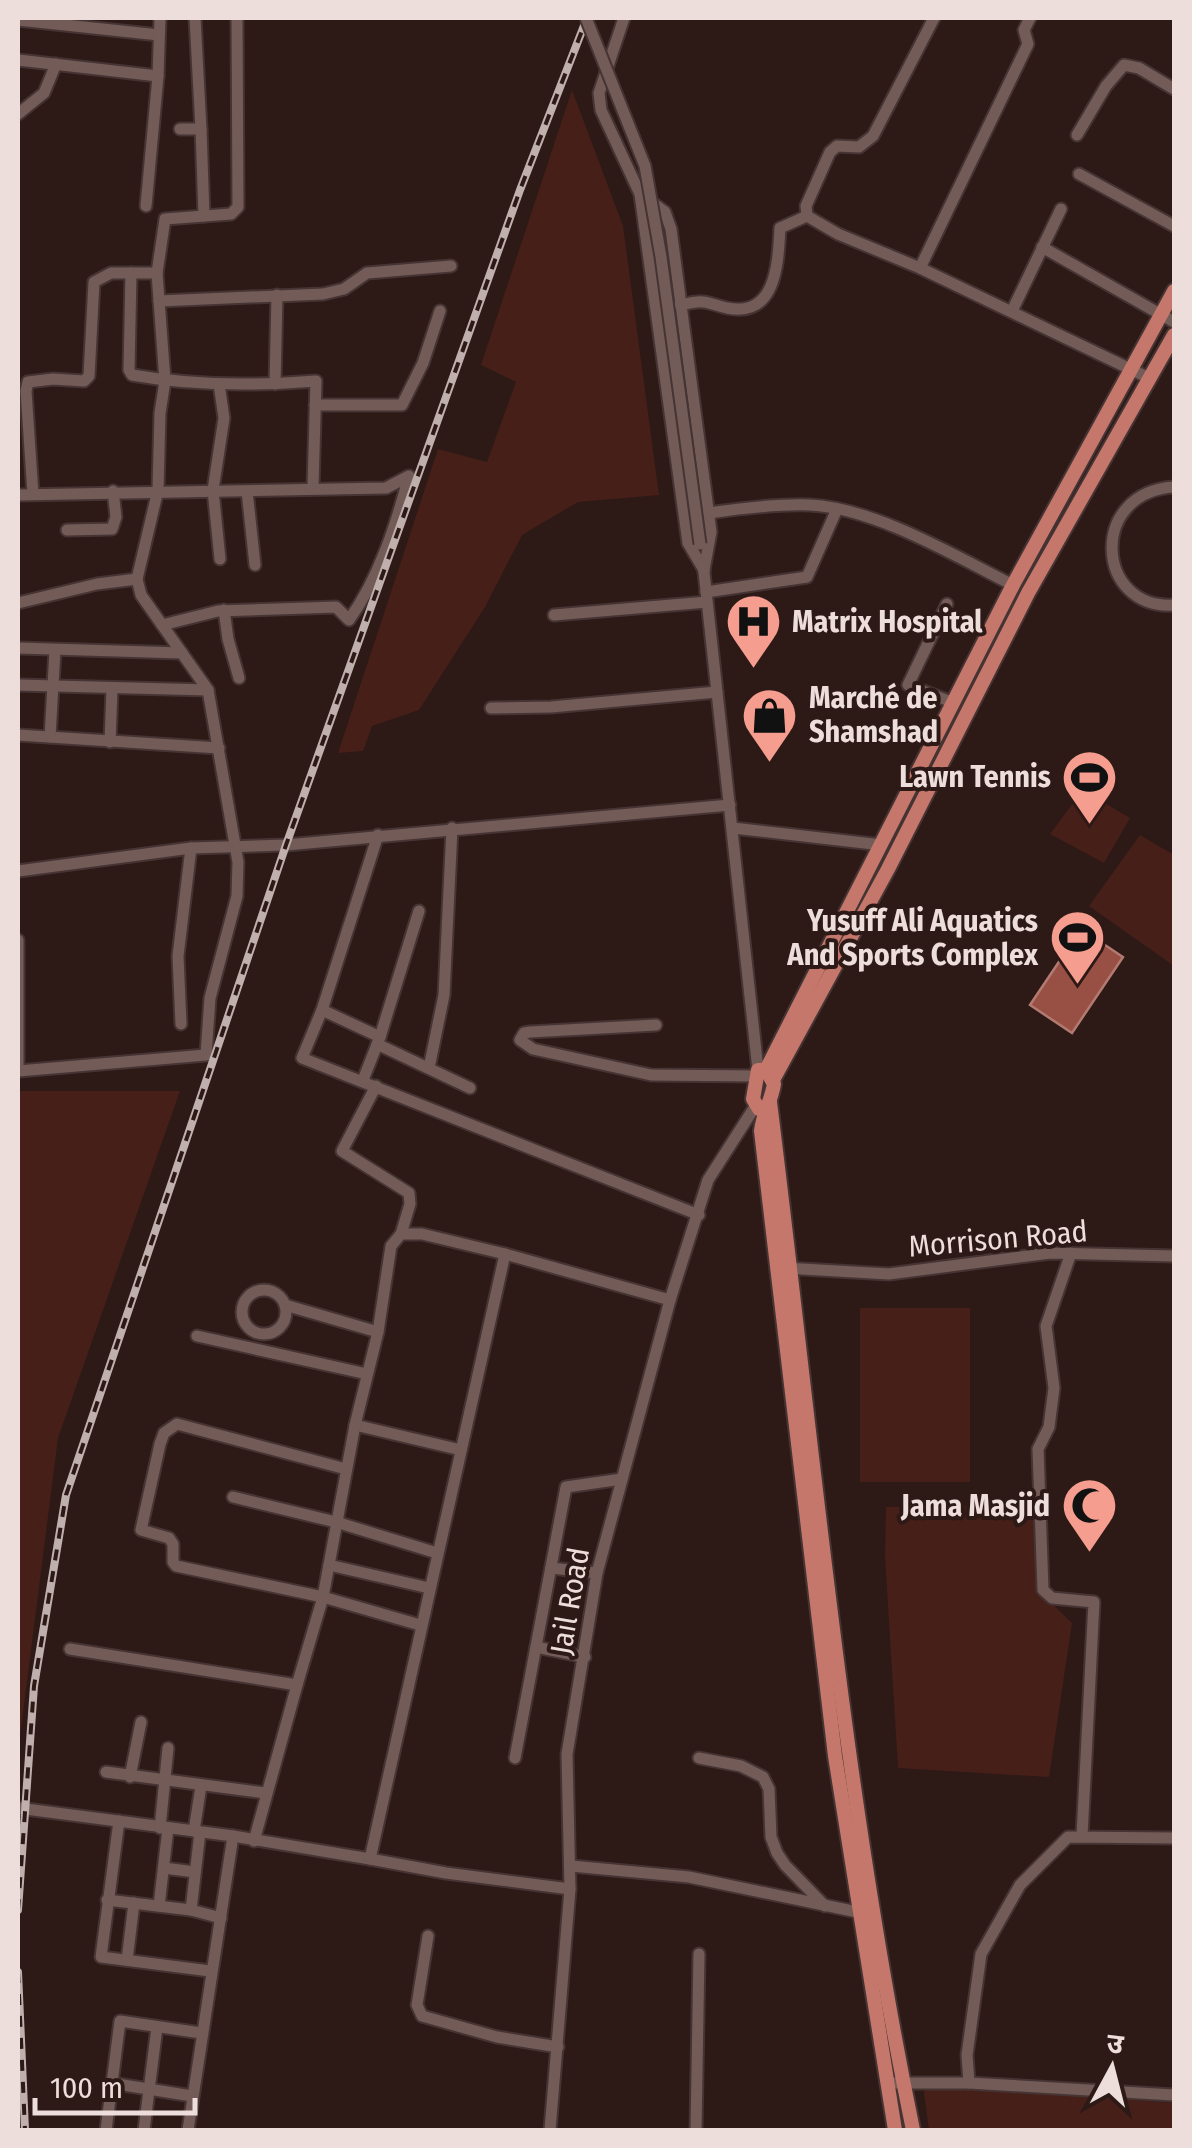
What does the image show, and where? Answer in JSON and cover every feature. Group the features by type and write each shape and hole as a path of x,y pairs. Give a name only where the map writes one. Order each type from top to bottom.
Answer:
{"main road":[{"path":"895,2130 895,2083 867,1914 785,1268 761,1131 763,1106 753,1092 1013,584 1132,370 1168,318 1174,291"},
{"path":"763,1074 880,885 1028,593 1174,335"},
{"path":"895,2083 913,2130"}],"street":[{"path":"146,206 160,18"},
{"path":"195,18 204,216"},
{"path":"18,940 18,1071 206,1055 210,998 240,880 208,690 141,594 137,579 158,490 165,381 157,273 165,219 231,214 238,207 237,18"},
{"path":"586,18 645,166 704,570 763,1074 652,1075 534,1049 520,1040 524,1033 656,1025"},
{"path":"624,18 599,93 601,110 640,194 688,543 704,570"},
{"path":"806,216 806,206 830,152 836,146 859,147 874,136 934,18"},
{"path":"920,268 1028,44 1024,30 1030,18"},
{"path":"18,20 159,36"},
{"path":"18,60 158,76"},
{"path":"18,114 44,93 56,64"},
{"path":"1077,134 1106,86 1124,65 1140,68 1174,90"},
{"path":"180,129 201,129"},
{"path":"1080,174 1174,226"},
{"path":"640,194 665,212 672,230 711,532 704,570"},
{"path":"1012,311 1062,209"},
{"path":"680,305 704,300 730,308 752,308 768,294 778,274 780,228 806,216"},
{"path":"806,216 1149,378"},
{"path":"1042,247 1168,318"},
{"path":"160,301 337,292 367,273 451,266"},
{"path":"33,494 28,382 84,381 89,376 94,282 111,273 157,273"},
{"path":"131,273 132,375 219,384 316,381 313,487"},
{"path":"275,384 277,295"},
{"path":"315,405 402,405 423,363 440,311"},
{"path":"219,384 224,418 214,490 220,559"},
{"path":"18,495 113,490 386,488 409,476 367,595 349,620 336,606 224,610 162,625"},
{"path":"1174,486 1156,488 1134,498 1119,516 1111,538 1113,561 1123,582 1141,598 1163,606 1174,605"},
{"path":"66,530 112,529 116,517 113,490"},
{"path":"247,491 255,565"},
{"path":"709,513 747,507 811,505 836,509 902,530 1013,584"},
{"path":"554,616 706,598 807,577 836,509"},
{"path":"18,602 137,579"},
{"path":"947,604 908,684 954,703"},
{"path":"224,610 239,678"},
{"path":"18,648 182,653"},
{"path":"50,737 55,650"},
{"path":"18,685 208,690"},
{"path":"110,742 112,689"},
{"path":"491,708 551,707 717,692"},
{"path":"18,735 219,748"},
{"path":"18,871 233,844 286,845 730,805"},
{"path":"429,1068 444,995 452,828"},
{"path":"733,828 882,845"},
{"path":"378,834 322,1010 302,1058 700,1215"},
{"path":"182,1024 178,956 191,848"},
{"path":"254,1840 324,1597 355,1425 378,1332 391,1246 401,1234 410,1204 408,1193 342,1151 369,1083 419,911"},
{"path":"322,1010 470,1088"},
{"name":"Jail Road","path":"550,2130 571,1866 567,1754 597,1573 670,1300 708,1180 763,1106"},
{"path":"401,1234 422,1234 504,1254 670,1300"},
{"name":"Morrison Road","path":"785,1268 889,1274 1050,1253 1174,1256"},
{"path":"370,1860 504,1254"},
{"path":"1071,1254 1046,1326 1054,1388 1049,1427 1038,1448 1043,1590 1052,1598 1094,1602 1082,1836"},
{"path":"284,1304 378,1332"},
{"path":"197,1336 368,1374"},
{"path":"346,1470 176,1424 164,1433 160,1444 140,1530 170,1538 172,1562 176,1566 324,1597 420,1625"},
{"path":"355,1425 461,1450"},
{"path":"514,1758 566,1486 622,1479"},
{"path":"234,1497 437,1552"},
{"path":"329,1564 429,1588"},
{"path":"550,1568 597,1573"},
{"path":"536,1647 584,1658"},
{"path":"70,1649 297,1685"},
{"path":"130,1777 140,1722"},
{"path":"159,1906 168,1748"},
{"path":"699,1758 741,1766 763,1777 769,1789 771,1837 777,1853 825,1906"},
{"path":"106,1772 265,1793"},
{"path":"190,1910 200,1786"},
{"path":"18,1808 233,1836 446,1873 570,1888"},
{"path":"118,1821 101,1956 210,1971"},
{"path":"188,2130 233,1836"},
{"path":"969,2083 966,2056 982,1954 1020,1885 1068,1837 1174,1838"},
{"path":"571,1866 690,1877 867,1914"},
{"path":"164,1868 195,1872"},
{"path":"107,1900 190,1910 221,1918"},
{"path":"127,1960 134,1903"},
{"path":"428,1936 417,2005 422,2016 497,2037 558,2047"},
{"path":"696,2130 699,1954"},
{"path":"106,2130 120,2021 201,2033"},
{"path":"144,2130 157,2026"},
{"path":"895,2083 969,2083 1174,2095"},
{"path":"111,2084 192,2096"}],"shaded area":[{"path":"572,90 623,226 659,495 578,502 522,535 485,607 419,710 372,726 363,751 338,753 438,449 487,462 516,382 481,365"},
{"name":"Lawn Tennis","path":"1083,790 1130,818 1104,863 1050,834"},
{"path":"1140,835 1174,855 1174,966 1089,906"},
{"path":"1081,929 1123,957 1072,1033 1030,1005"},
{"path":"18,1091 180,1091 58,1438 18,1752"},
{"path":"860,1308 970,1308 970,1482 860,1482"},
{"path":"1039,1505 1040,1592 1072,1623 1049,1777 898,1768 885,1557 886,1507"},
{"path":"923,2085 1174,2103 1174,2130 929,2130"}],"railway":[{"path":"18,1910 34,1686 66,1495 286,845 520,190 587,18"},
{"path":"18,1972 25,2130"}],"place":[{"name":"Matrix Hospital","path":"753,671"},
{"name":"Marché de Shamshad","path":"770,764"},
{"name":"Lawn Tennis","path":"1090,826"},
{"name":"Yusuff Ali Aquatics And Sports Complex","path":"1077,987"},
{"name":"Jama Masjid","path":"1089,1555"}]}
